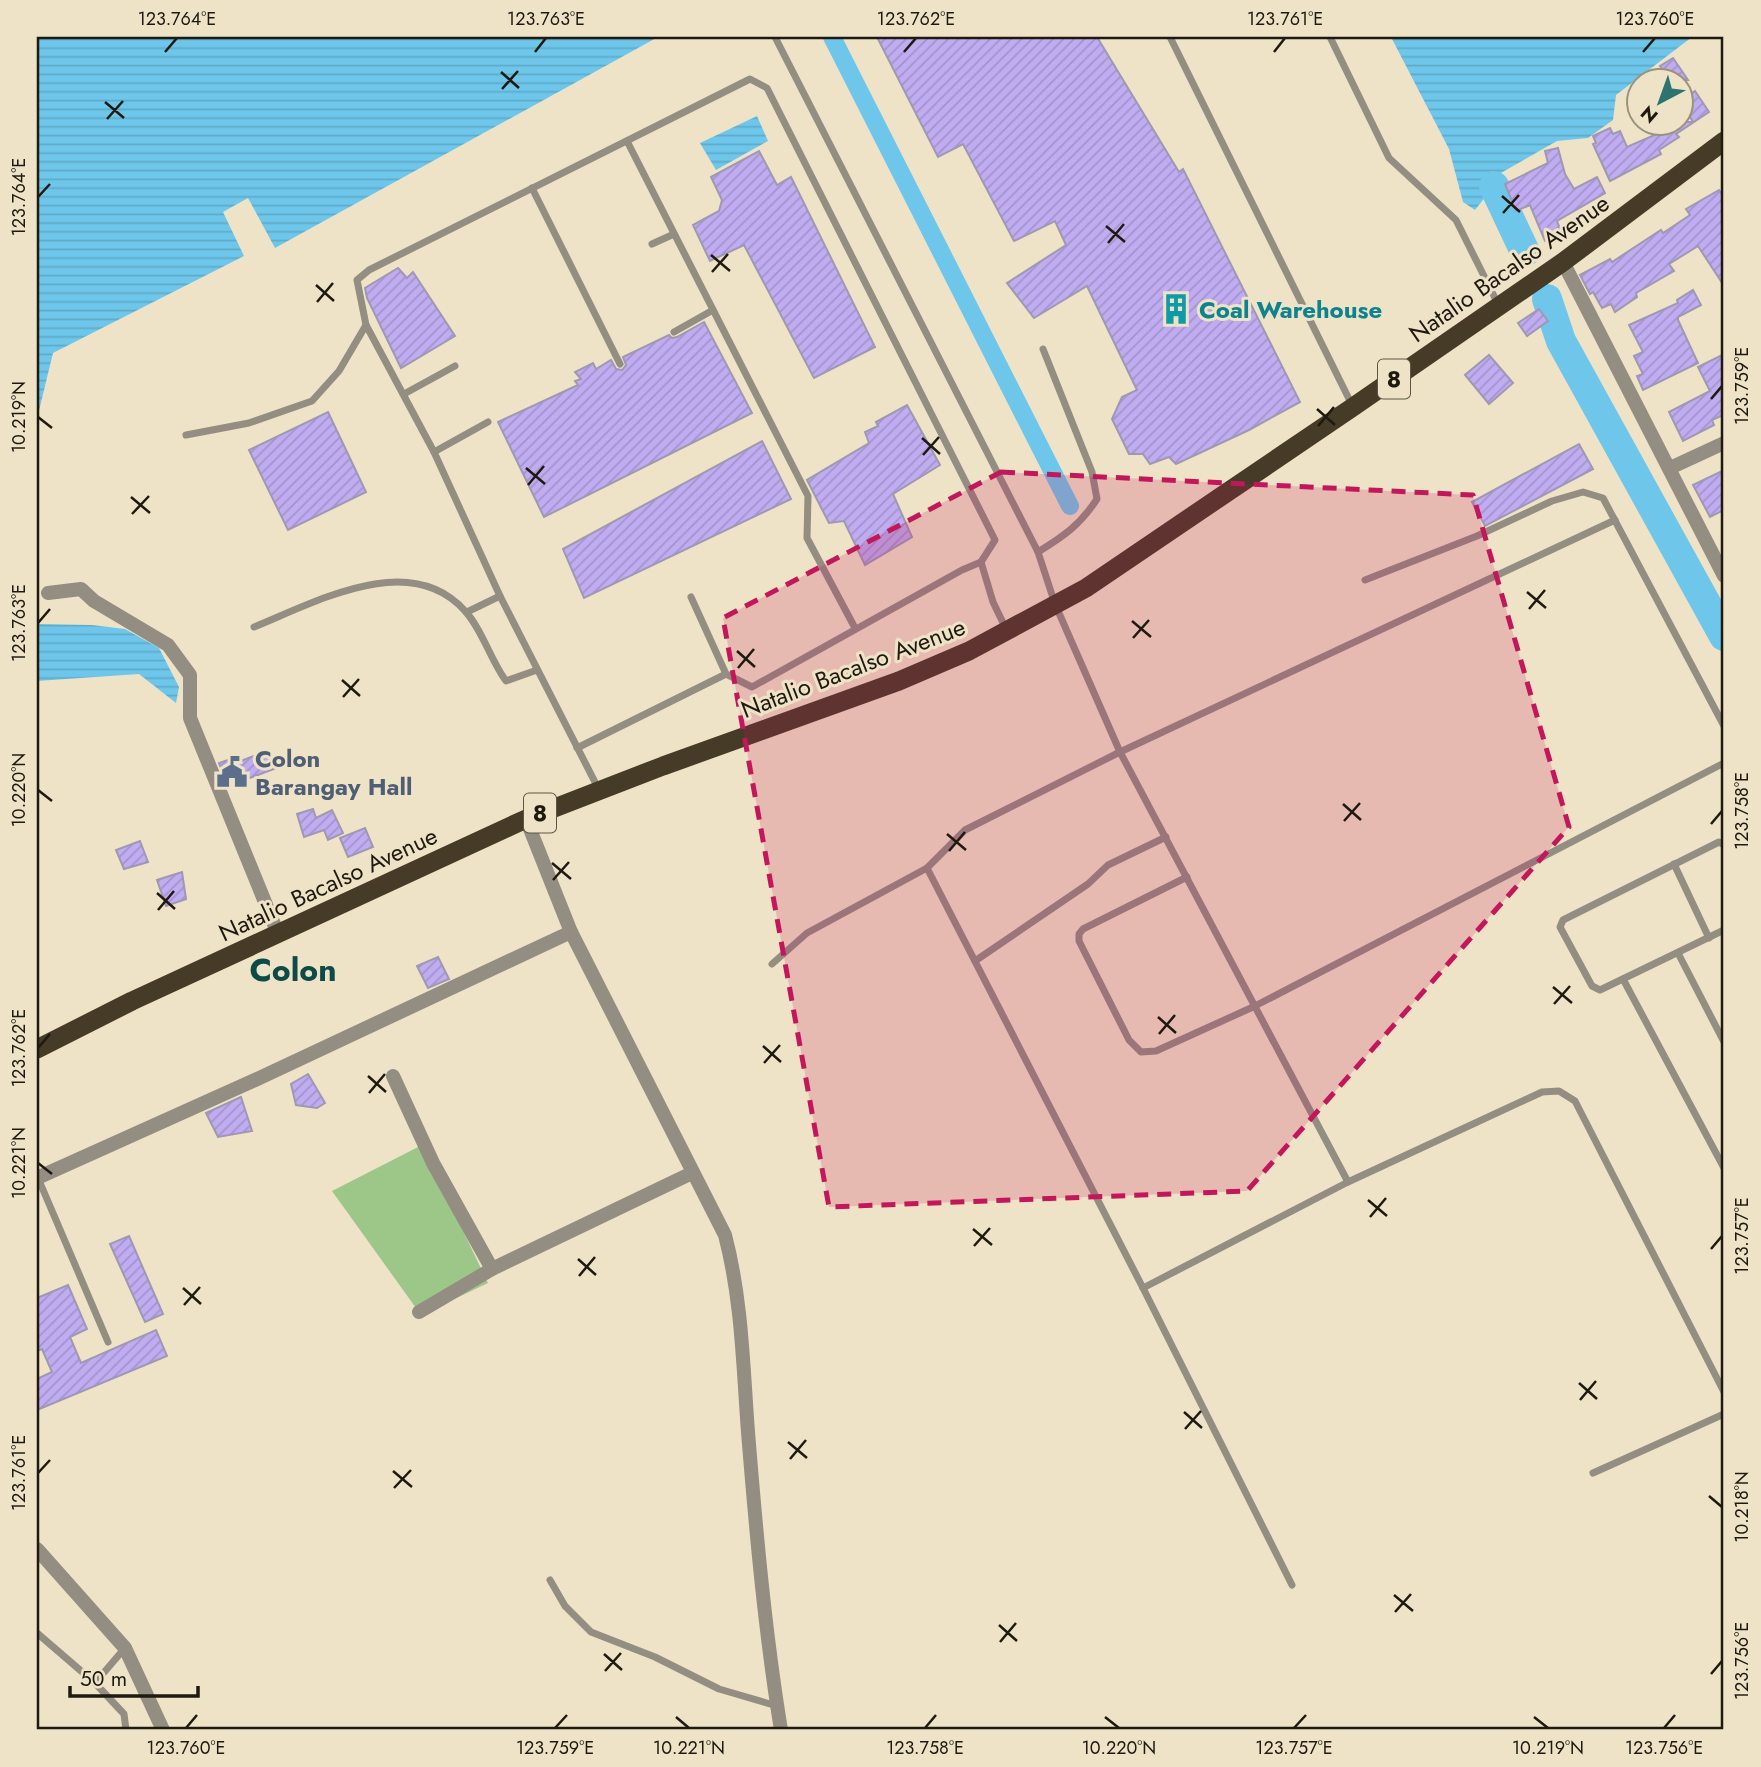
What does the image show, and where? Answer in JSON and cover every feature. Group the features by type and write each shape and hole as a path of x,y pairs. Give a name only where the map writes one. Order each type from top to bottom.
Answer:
{"highway":[{"name":"Natalio Bacalso Avenue","path":"37,1049 132,1001 526,819 899,681 969,651 1086,588 1353,408 1563,262 1724,141"}],"street":[{"path":"1563,262 1724,576"},
{"path":"1670,468 1724,443"},
{"path":"48,593 81,589 94,601 168,645 190,675 190,718 278,934"},
{"path":"526,819 571,932 725,1235 733,1262 769,1644 781,1730"},
{"path":"37,1177 255,1080 571,932"},
{"path":"393,1076 433,1163 492,1269"},
{"path":"419,1312 492,1269 692,1173"},
{"path":"37,1549 125,1648 163,1730"}],"lane":[{"path":"775,37 1038,552 1055,604 1120,752 1348,1182"},
{"path":"1170,37 1353,408"},
{"path":"1330,37 1389,158 1456,220 1499,307"},
{"path":"600,790 500,596 434,452 366,325 357,280 369,270 750,79 767,88 995,540 981,562 855,628 752,687 726,674 691,597"},
{"path":"627,141 808,496 807,538 855,628"},
{"path":"533,188 620,364"},
{"path":"652,244 674,234"},
{"path":"674,332 713,310"},
{"path":"186,435 249,423 312,401 339,371 366,325"},
{"path":"1038,552 1084,519 1097,499 1092,472 1043,349"},
{"path":"404,394 455,366"},
{"path":"434,452 488,422"},
{"path":"1365,580 1477,536 1552,501 1583,492 1603,498 1724,726"},
{"path":"772,964 807,933 927,868 965,830 1120,752 1615,520"},
{"path":"981,562 993,602 1007,630"},
{"path":"254,626 345,591 391,581 425,584 447,594 467,612 506,681 537,670"},
{"path":"467,612 500,596"},
{"path":"578,748 726,674"},
{"path":"1186,877 1083,929 1079,934 1079,941 1129,1040 1141,1052 1156,1051 1253,1007 1724,763"},
{"path":"975,961 1087,884 1108,865 1166,837"},
{"path":"1724,845 1719,842 1674,864 1563,920 1560,927 1592,986 1600,990 1724,930"},
{"path":"1674,864 1709,938"},
{"path":"927,868 1292,1585"},
{"path":"1678,953 1724,1042"},
{"path":"1623,979 1724,1168"},
{"path":"1143,1288 1348,1182 1542,1092 1559,1091 1575,1101 1724,1392"},
{"path":"37,1177 108,1342"},
{"path":"1592,1473 1724,1414"},
{"path":"550,1580 565,1606 591,1632 655,1657 719,1689 778,1707"},
{"path":"37,1633 95,1683 124,1714 126,1730"},
{"path":"95,1683 125,1648"}],"highlighted area":[{"path":"1001,472 1473,495 1569,827 1247,1191 829,1207 723,618"}],"green space":[{"path":"422,1145 488,1283 421,1315 332,1191"}],"water":[{"path":"37,37 658,37 275,248 248,198 223,212 244,256 53,353 37,419"},
{"path":"1391,37 1692,37 1654,66 1624,66 1624,89 1616,95 1613,120 1588,138 1557,141 1499,174 1494,186 1475,210 1463,202 1449,149"},
{"path":"757,116 768,141 716,170 700,143"},
{"path":"37,624 92,625 125,629 159,648 179,687 176,703 139,674 37,681"}],"building":[{"path":"877,37 1097,37 1179,172 1183,169 1300,402 1249,430 1176,464 1169,457 1150,464 1143,454 1129,454 1112,419 1122,397 1137,390 1087,286 1034,318 1007,283 1066,245 1055,221 1014,241 963,144 938,157"},
{"path":"1673,58 1678,66 1660,66"},
{"path":"1694,92 1709,112 1694,122"},
{"path":"1610,128 1613,134 1620,131 1627,147 1652,136 1679,137 1659,150 1661,154 1610,181 1593,144 1596,143 1593,136"},
{"path":"1558,148 1565,174 1574,189 1597,177 1605,193 1557,221 1562,234 1545,241 1530,205 1516,211 1505,184 1548,163 1545,151"},
{"path":"759,151 777,185 791,177 875,347 814,378 744,245 710,261 693,225 719,211 722,200 711,177"},
{"path":"1719,190 1724,197 1724,286 1698,246 1669,264 1674,271 1636,293 1637,297 1615,312 1611,304 1602,308 1593,292 1590,294 1580,275 1610,259 1612,262 1661,230 1663,233 1690,215 1686,209"},
{"path":"398,268 407,278 413,272 455,336 401,368 367,298 365,288"},
{"path":"1693,290 1701,305 1678,317 1678,320 1698,363 1643,390 1637,376 1643,374 1634,356 1643,352 1629,325 1678,303 1677,300"},
{"path":"1539,309 1548,321 1527,336 1518,323"},
{"path":"704,322 752,413 544,517 498,422 578,385 575,381 581,379 575,372 593,363 596,369 611,360 616,369 622,370 626,365 623,357 669,335 672,338 677,337"},
{"path":"1724,354 1724,418 1723,415 1712,420 1714,425 1683,441 1669,412 1710,391 1698,367"},
{"path":"1489,355 1513,383 1489,404 1465,375"},
{"path":"907,405 940,465 893,494 912,537 865,565 844,521 829,523 807,480 869,443 865,432 878,426 876,422"},
{"path":"328,412 366,492 288,530 249,450"},
{"path":"762,441 791,499 584,598 563,549"},
{"path":"1579,444 1593,469 1485,526 1472,502"},
{"path":"1724,470 1724,510 1710,517 1693,485"},
{"path":"266,751 274,769 228,786 219,763 239,756 241,761"},
{"path":"313,809 316,818 332,810 343,833 328,840 324,830 304,837 297,814"},
{"path":"365,828 373,847 348,857 340,838"},
{"path":"140,841 148,862 124,869 116,850"},
{"path":"182,872 186,899 166,906 157,880"},
{"path":"438,957 449,979 428,988 417,966"},
{"path":"308,1074 325,1103 317,1108 296,1105 291,1084"},
{"path":"241,1097 252,1131 218,1137 206,1113"},
{"path":"129,1236 163,1314 145,1322 110,1244"},
{"path":"68,1285 87,1329 70,1337 81,1363 156,1330 167,1356 37,1410 37,1379 52,1372 42,1349 37,1351 37,1298"}],"waterway":[{"path":"832,37 1070,506"},
{"path":"1494,186 1525,252"},
{"path":"1547,299 1561,341 1724,636"}],"place":[{"name":"Coal Warehouse","path":"1176,309"},
{"name":"Colon Barangay Hall","path":"232,772"}],"district":[{"name":"Colon","path":"293,970"}]}
